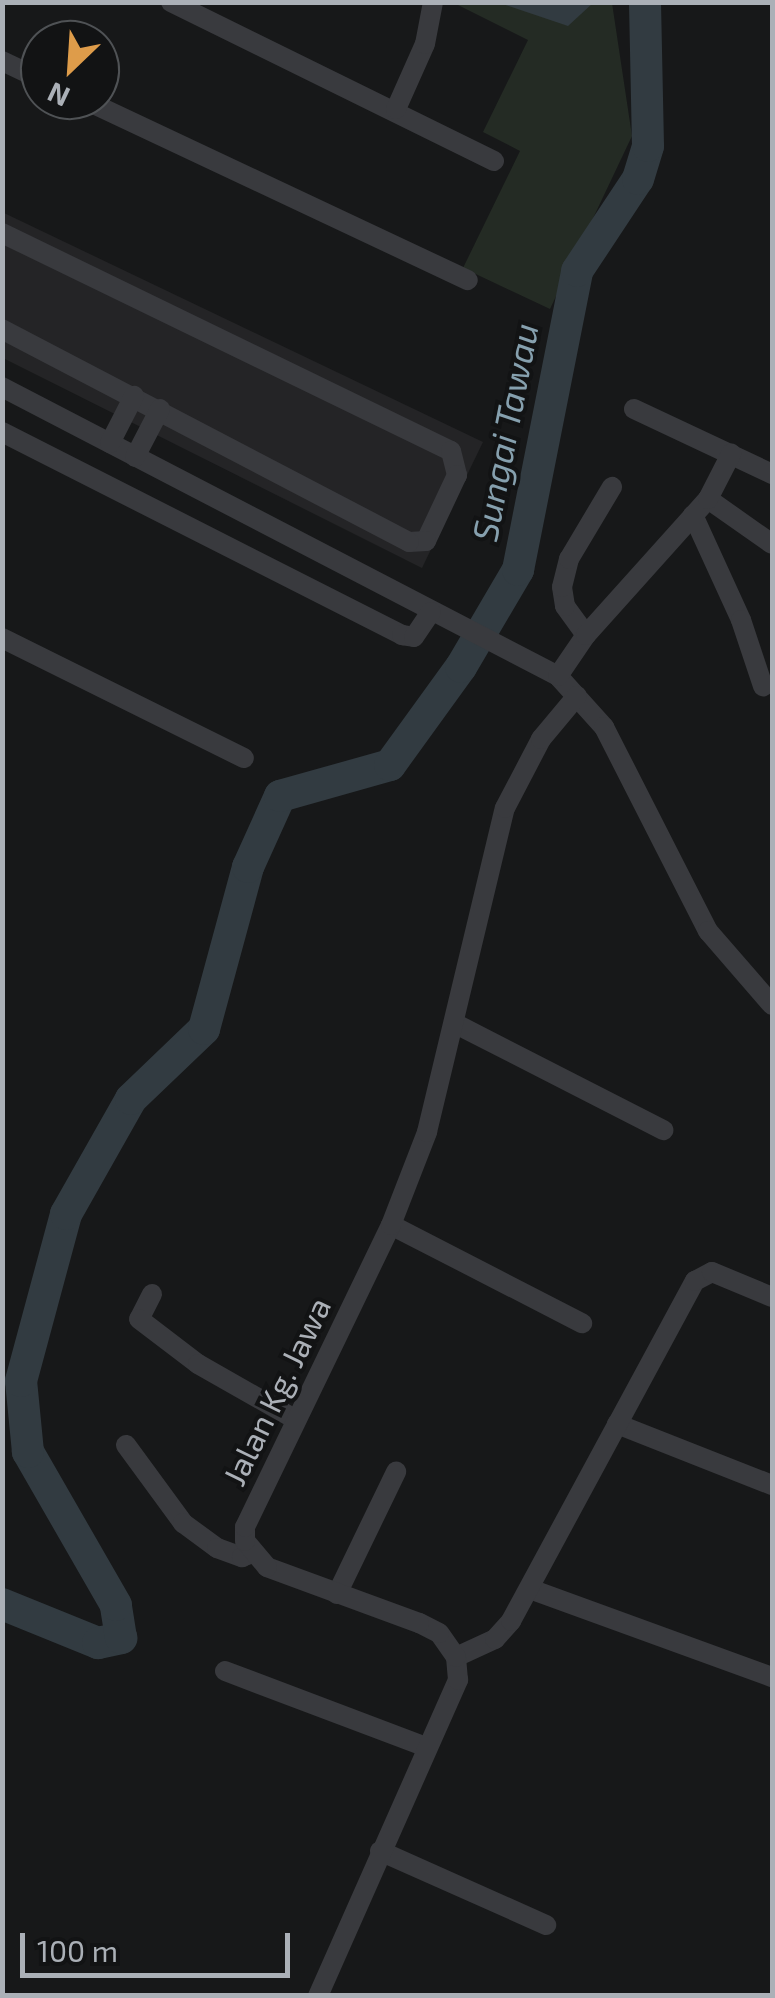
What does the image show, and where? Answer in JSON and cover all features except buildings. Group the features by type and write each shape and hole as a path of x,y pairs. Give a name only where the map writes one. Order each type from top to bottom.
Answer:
{"street":[{"path":"172,2 396,109 494,161"},
{"path":"396,109 425,44 433,2"},
{"path":"120,116 468,280"},
{"path":"2,232 451,451 457,475 426,541 409,542 2,329"},
{"path":"2,387 558,676 604,727 698,915 772,1006"},
{"path":"110,443 134,396"},
{"path":"136,457 160,409"},
{"path":"634,409 772,474"},
{"path":"2,432 402,635 414,637 430,612"},
{"path":"558,676 586,635 708,499 731,454"},
{"path":"586,635 565,606 562,587 569,559 612,488"},
{"path":"708,499 772,544"},
{"path":"222,544 239,510"},
{"path":"693,515 747,635 763,686"},
{"path":"2,638 244,758"},
{"name":"Jalan Kg. Jawa","path":"252,1553 246,1527 391,1225 433,1113 505,808 541,739 578,696"},
{"path":"456,1024 663,1130"},
{"path":"391,1225 582,1324"},
{"path":"456,1657 495,1639 530,1589 695,1281 712,1272 772,1297"},
{"path":"152,1294 139,1319 198,1364 295,1419"},
{"path":"617,1424 772,1485"},
{"path":"126,1445 183,1523 218,1548 242,1557 252,1553 267,1568 439,1633 456,1657 458,1680 318,1996"},
{"path":"338,1594 396,1472"},
{"path":"530,1589 772,1678"},
{"path":"225,1671 426,1747"},
{"path":"380,1851 546,1925"}],"shaded area":[{"path":"452,2 612,3 632,136 550,309 463,268 520,151 483,132 528,40"},
{"path":"500,3 593,3 568,26"},
{"path":"2,212 483,442 422,568 3,358"}],"waterway":[{"name":"Sungai Tawau","path":"2,1604 98,1643 121,1638 116,1605 28,1452 21,1381 66,1214 131,1099 204,1029 248,867 280,796 390,765 461,667 518,570 577,271 638,179 648,146 645,2"}]}
